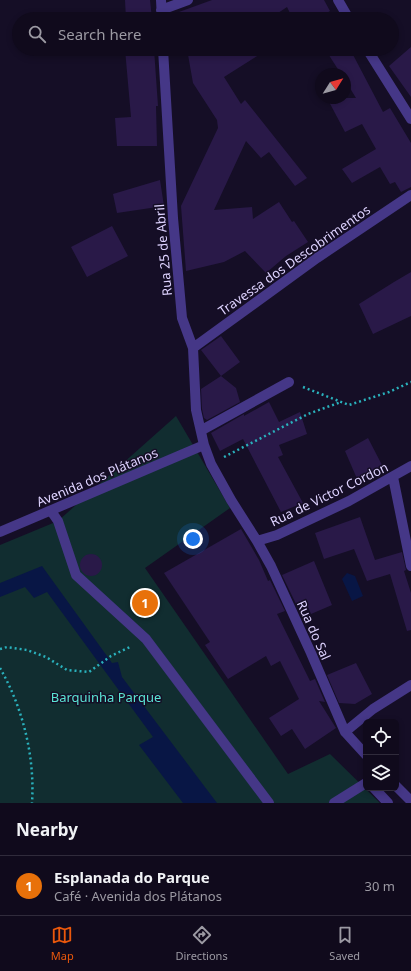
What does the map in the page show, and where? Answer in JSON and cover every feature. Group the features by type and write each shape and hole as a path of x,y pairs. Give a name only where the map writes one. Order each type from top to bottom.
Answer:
{"street":[{"path":"161,10 188,0"},
{"path":"338,0 345,12"},
{"name":"Rua 25 de Abril","path":"163,56 173,218 182,318 193,348 196,410 202,430 204,446 211,464"},
{"path":"371,56 411,119"},
{"name":"Travessa dos Descobrimentos","path":"193,348 317,258 411,195"},
{"path":"202,430 289,382"},
{"name":"Avenida dos Plátanos","path":"0,532 204,446"},
{"name":"Rua do Sal","path":"211,464 271,566 308,646 345,732 363,752"},
{"name":"Rua de Victor Cordon","path":"257,541 277,535 349,501 411,466"},
{"path":"393,477 411,566"},
{"path":"51,511 58,521 76,575 146,639 269,803"},
{"path":"345,732 373,709 411,685"},
{"path":"334,803 363,785"},
{"path":"399,789 411,801"},
{"path":"377,791 388,803"}],"path":[{"path":"289,382 349,405 389,392 411,382"},
{"path":"211,464 308,414 340,402"},
{"path":"0,649 7,647 27,650 46,657 67,670 89,672 111,656 146,639"},
{"path":"0,668 10,685 21,714 29,754 33,787 32,803"}],"green space":[{"name":"Barquinha Parque","path":"176,416 230,508 145,568 288,774 330,754 363,786 363,791 368,791 380,803 0,803 0,545 58,521"}],"shaded area":[{"path":"42,566 112,663 118,662 122,677 217,803 183,803 139,745 153,737 47,592 34,598 25,587 0,597 0,583"},
{"path":"347,573 355,576 363,596 352,601 342,579"}],"building":[{"path":"125,0 150,0 151,12 126,12"},
{"path":"212,0 324,0 330,11 290,12 287,7 280,12 179,12"},
{"path":"411,47 411,97 389,66"},
{"path":"126,56 154,56 158,106 156,106 157,146 117,146 115,118 131,117"},
{"path":"188,56 257,56 224,77 241,104 245,100 307,178 295,186 269,152 261,158 246,141 214,210 252,207 253,219 279,202 292,222 294,221 308,242 286,256 266,273 245,251 224,262 186,271 181,206 218,128 217,120 193,83"},
{"path":"329,56 354,56 383,112 390,108 411,143 411,187 401,192 395,182 390,184 380,167 352,183 342,169 376,149 362,124 345,132 330,104 351,104 351,98 356,98 351,90 351,68 337,68"},
{"path":"160,180 164,206 117,213 113,194"},
{"path":"112,226 128,256 87,277 71,247"},
{"path":"411,272 411,316 373,334 359,304"},
{"path":"221,336 240,362 221,376 201,350"},
{"path":"221,376 236,388 240,402 207,420 204,418 202,409 201,389"},
{"path":"269,402 279,422 300,412 307,434 279,445 283,455 278,457 303,503 281,512 243,439 220,451 211,433 244,414 244,416"},
{"path":"368,438 383,467 358,481 345,451"},
{"path":"360,517 375,560 402,552 406,570 404,571 411,593 411,630 407,631 390,574 367,581 354,549 324,559 315,533"},
{"path":"241,529 259,560 268,581 270,580 285,611 277,614 310,681 315,679 325,702 319,701 336,728 305,749 292,729 281,736 269,718 299,699 280,661 271,666 266,656 228,679 205,645 210,642 164,573"},
{"path":"91,554 99,557 102,565 99,573 91,576 83,573 80,565 83,557"},
{"path":"314,561 332,605 311,614 306,602 297,606 282,575"},
{"path":"356,663 372,694 355,704 339,703 327,675"}],"place":[{"name":"Esplanada do Parque","path":"145,603"}]}
